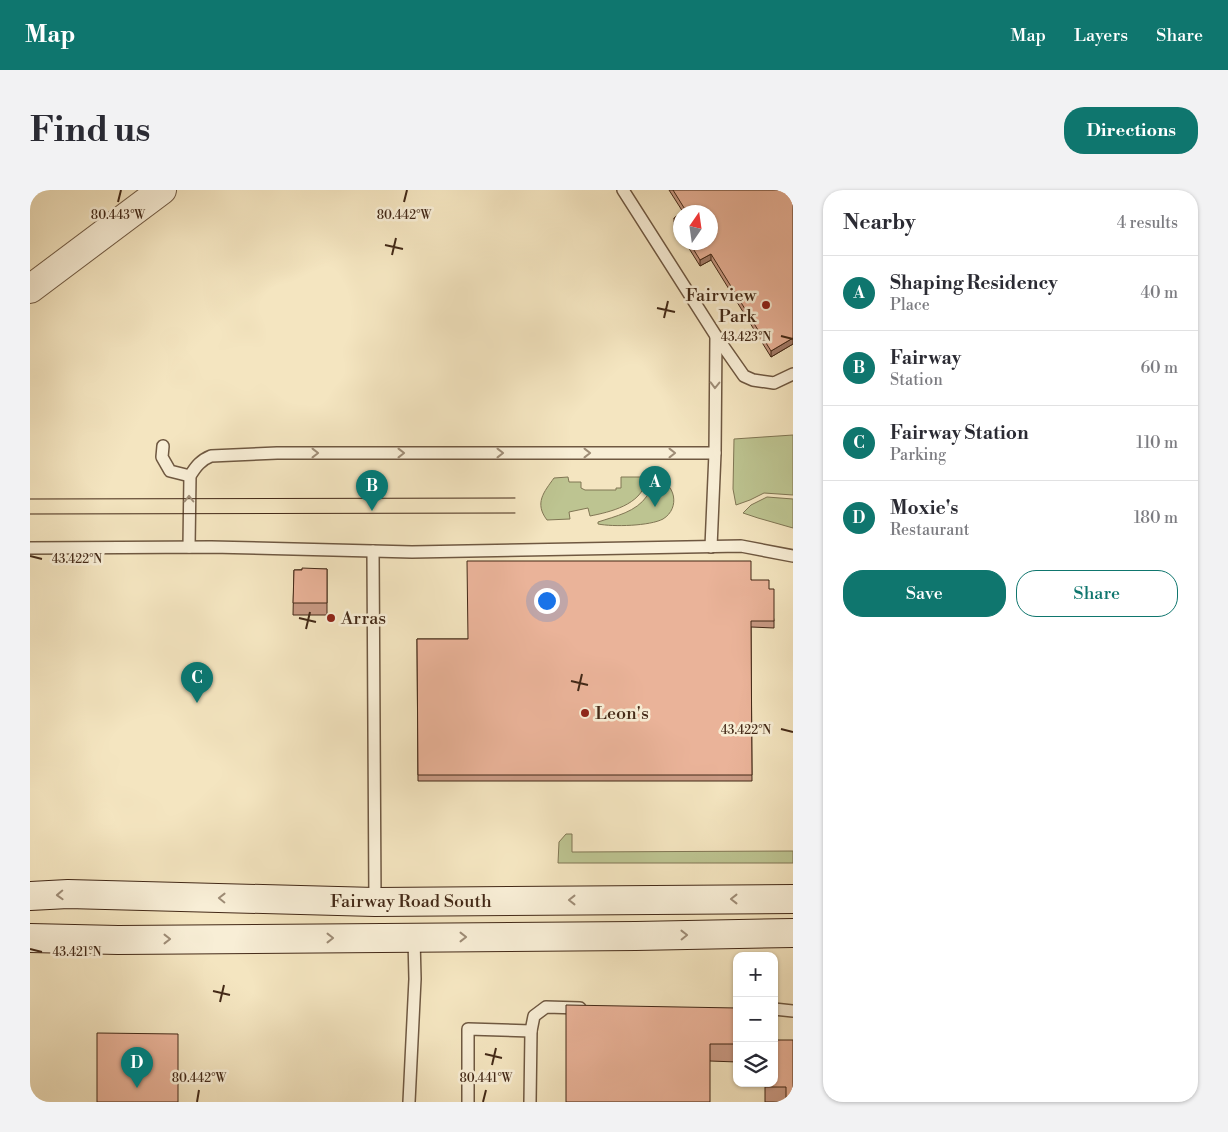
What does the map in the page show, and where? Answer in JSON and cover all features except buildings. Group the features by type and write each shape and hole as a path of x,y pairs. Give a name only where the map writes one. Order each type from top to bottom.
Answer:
{"main road":[{"path":"30,289 162,190"},
{"name":"Fairway Road South","path":"30,896 68,894 375,902 793,899"},
{"name":"Fairway Road South","path":"30,938 118,940 793,933"}],"lane":[{"path":"623,190 716,336 744,376 753,380 774,383 793,374"},
{"path":"711,546 715,453 716,336"},
{"path":"163,446 162,457 170,471 190,476"},
{"path":"189,548 190,476 196,466 203,460 220,454 715,453"},
{"path":"30,548 189,548 427,552 741,546 793,556"},
{"path":"373,551 375,902"},
{"path":"409,1102 415,979 414,938"},
{"path":"530,1102 531,1031 534,1016 546,1007 594,1008"},
{"path":"778,1010 793,1011"},
{"path":"468,1102 468,1029 531,1031"}],"green space":[{"path":"793,435 793,495 764,493 736,505 733,489 734,439"},
{"path":"568,477 569,482 581,482 581,488 585,490 616,490 616,488 621,488 621,477 643,477 646,481 638,496 624,506 590,516 588,508 569,512 570,519 547,520 541,508 544,493 554,478"},
{"path":"656,479 668,485 673,496 672,509 663,519 631,525 598,524 598,522 625,513 637,506 648,494"},
{"path":"767,497 793,499 793,528 743,513 751,505"},
{"path":"566,834 572,834 572,852 793,851 793,863 558,863 559,842"}],"tram line":[{"path":"30,499 515,498"},
{"path":"30,514 515,513"}],"place":[{"name":"Fairview Park","path":"766,305"},
{"name":"Shaping Residency","path":"655,507"},
{"name":"Fairway","path":"372,511"},
{"name":"Arras","path":"331,618"},
{"name":"Fairway Station","path":"197,703"},
{"name":"Leon's","path":"585,713"},
{"name":"Moxie's","path":"137,1088"}]}
